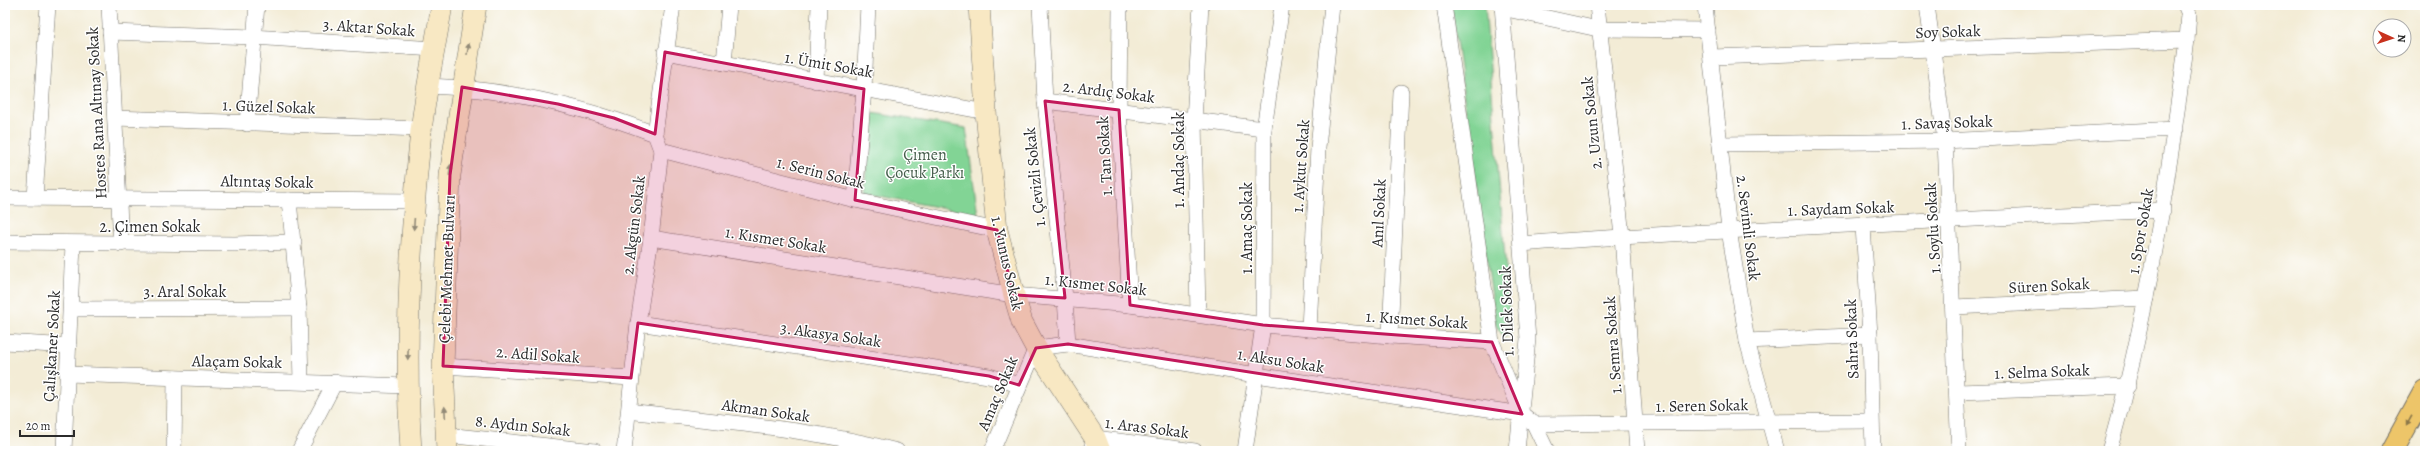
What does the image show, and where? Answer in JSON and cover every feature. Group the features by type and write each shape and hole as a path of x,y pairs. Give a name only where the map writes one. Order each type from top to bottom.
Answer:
{"main road":[{"name":"Çelebi Mehmet Bulvarı","path":"411,451 407,386 421,129 442,5"},
{"name":"Çelebi Mehmet Bulvarı","path":"446,443 443,366 450,175 462,87 476,5"},
{"name":"1. Yunus Sokak","path":"980,5 986,112 997,230 1022,322 1095,447"},
{"path":"2392,451 2425,391"}],"street":[{"path":"35,198 48,5"},
{"name":"Hostes Rana Altınay Sokak","path":"109,5 120,244"},
{"path":"247,124 253,37 257,5"},
{"name":"2. Akgün Sokak","path":"624,451 631,378 651,238 661,150 655,134 665,52 673,5"},
{"path":"724,63 729,5"},
{"path":"816,80 819,5"},
{"path":"855,200 864,89 868,5"},
{"name":"1. Çevizli Sokak","path":"1040,5 1045,101 1065,298 1068,344"},
{"name":"1. Tan Sokak","path":"1120,5 1119,110 1130,305"},
{"name":"1. Andaç Sokak","path":"1198,314 1194,120 1201,5"},
{"name":"1. Amaç Sokak","path":"1245,451 1263,325 1264,129 1282,5"},
{"name":"1. Aykut Sokak","path":"1309,329 1318,148 1332,5"},
{"name":"1. Dilek Sokak","path":"1444,5 1492,342 1522,414"},
{"name":"2. Uzun Sokak","path":"1597,5 1598,29 1622,236"},
{"name":"2. Sevimli Sokak","path":"1705,5 1712,57 1729,230 1747,341 1776,451"},
{"name":"1. Soylu Sokak","path":"1927,5 1945,141 1958,392 1959,451"},
{"path":"1502,6 1598,29 1708,30"},
{"name":"1. Dilek Sokak","path":"1502,6 1528,339 1522,414"},
{"name":"1. Spor Sokak","path":"2109,451 2128,386 2163,210 2186,40 2187,10"},
{"name":"3. Aktar Sokak","path":"110,32 253,37 434,49"},
{"name":"Soy Sokak","path":"1712,57 2186,40"},
{"name":"1. Ümit Sokak","path":"665,52 986,112"},
{"path":"428,86 462,87 558,104 614,118 655,134"},
{"name":"Anıl Sokak","path":"1390,336 1401,92"},
{"name":"2. Ardıç Sokak","path":"1045,101 1264,129"},
{"name":"1. Güzel Sokak","path":"115,118 247,124 421,129"},
{"name":"1. Savaş Sokak","path":"1720,144 1945,141 2175,129"},
{"name":"1. Serin Sokak","path":"661,150 855,200 997,230"},
{"name":"Altıntaş Sokak","path":"5,198 119,197 416,201"},
{"path":"289,200 299,308 301,381"},
{"name":"1. Saydam Sokak","path":"1521,244 1729,230 1863,226 2163,210"},
{"name":"Sahra Sokak","path":"1863,226 1870,335 1871,421 1873,451"},
{"name":"1. Semra Sokak","path":"1622,236 1637,451"},
{"name":"1. Kısmet Sokak","path":"651,238 1014,295 1065,298 1130,305 1198,314 1263,325 1390,336 1492,342"},
{"name":"2. Çimen Sokak","path":"5,242 120,244 294,242"},
{"name":"Çalışkaner Sokak","path":"64,451 73,244"},
{"name":"Süren Sokak","path":"1954,307 2146,298"},
{"name":"3. Aral Sokak","path":"71,310 299,308"},
{"name":"3. Akasya Sokak","path":"638,323 989,376 1019,385"},
{"path":"1747,341 1870,335"},
{"path":"5,342 69,346"},
{"name":"1. Aksu Sokak","path":"1036,348 1068,344 1256,375 1522,414"},
{"name":"Amaç Sokak","path":"992,451 1036,348"},
{"name":"2. Adil Sokak","path":"443,366 631,378"},
{"name":"Alaçam Sokak","path":"67,374 335,382 407,386"},
{"path":"174,451 175,378"},
{"path":"299,451 335,382"},
{"name":"1. Selma Sokak","path":"1958,392 2128,386"},
{"name":"Akman Sokak","path":"629,411 864,442 896,451"},
{"path":"1522,414 1534,424 1547,451"},
{"path":"1517,451 1522,414"},
{"name":"1. Seren Sokak","path":"1534,424 1871,421"},
{"name":"8. Aydın Sokak","path":"446,443 595,451"},
{"name":"1. Aras Sokak","path":"1095,447 1195,451"}],"highlighted area":[{"path":"665,52 864,89 855,200 997,230 1014,295 1065,298 1045,101 1119,110 1130,305 1263,325 1492,342 1522,414 1068,344 1036,348 1019,385 989,376 638,323 631,378 443,366 450,175 462,87 558,104 614,118 655,134"}],"green space":[{"path":"1451,5 1485,5 1511,334 1504,337 1496,326"},
{"name":"Çimen Çocuk Parkı","path":"872,113 966,128 978,215 864,193"}]}
